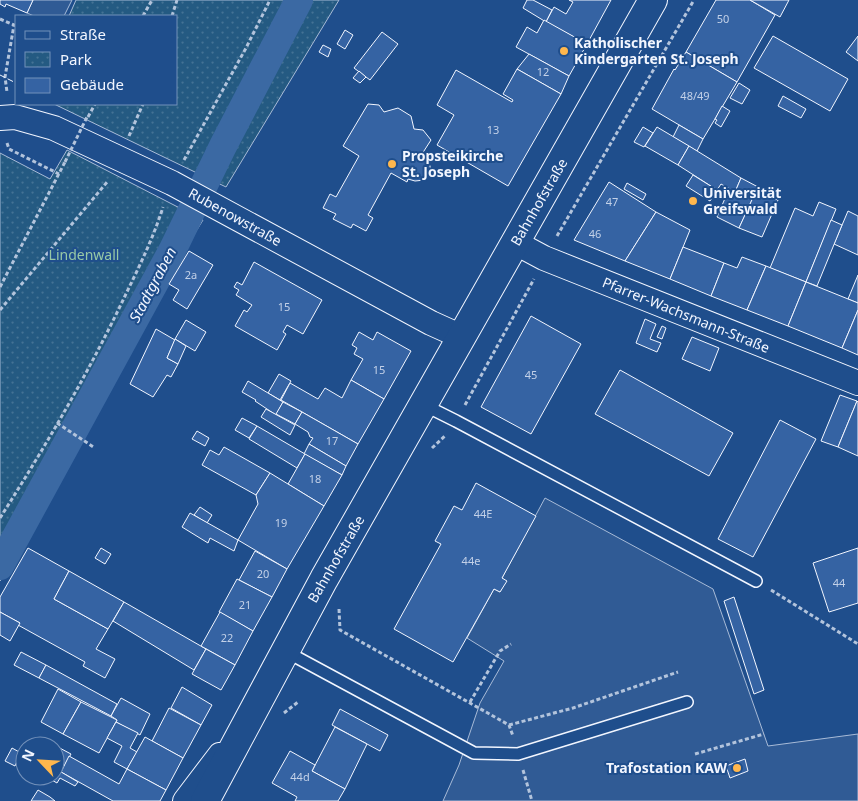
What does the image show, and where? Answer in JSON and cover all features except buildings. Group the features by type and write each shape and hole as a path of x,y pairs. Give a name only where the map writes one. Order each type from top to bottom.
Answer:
{"main road":[{"name":"Bahnhofstraße","path":"205,801 285,651 653,0"}],"street":[{"name":"Rubenowstraße","path":"4,108 15,117 54,128 175,184 259,231 462,338"},
{"name":"Pfarrer-Wachsmann-Straße","path":"516,243 544,258 858,383"},
{"name":"Bahnhofstraße","path":"184,801 251,713"}],"lane":[{"path":"424,405 456,420 756,580"},
{"path":"285,651 474,753 518,754 688,702"}],"path":[{"path":"144,15 152,0"},
{"path":"172,15 177,0"},
{"path":"0,518 38,458 104,338 146,252 175,184 270,0"},
{"path":"427,456 432,447 448,433 456,420 519,308 544,258 694,0"},
{"path":"0,19 14,25 5,77 4,108"},
{"path":"0,287 94,105"},
{"path":"128,137 143,105"},
{"path":"10,149 59,174"},
{"path":"0,310 106,184 109,178"},
{"path":"57,422 95,448"},
{"path":"756,580 858,644"},
{"path":"344,601 339,609 340,630 510,725 573,708 678,672"},
{"path":"470,702 500,651 512,644"},
{"path":"695,754 764,734"}],"green space":[{"path":"76,0 339,0 226,187 56,105 178,105 178,15 69,15"},
{"name":"Lindenwall","path":"67,150 203,220 166,280 0,581 0,153 50,179"}],"shaded area":[{"path":"33,0 72,0 64,15 32,15 27,13"},
{"path":"545,498 713,589 768,746 858,734 858,801 443,801 459,765 480,703 504,661 467,638 494,589 500,592 506,581 502,578"}],"waterway":[{"name":"Stadtgraben","path":"0,566 172,251 223,146 299,0"}],"fence":[{"path":"0,75 15,82"}],"place":[{"name":"Katholischer Kindergarten St. Joseph","path":"564,51"},
{"name":"Propsteikirche St. Joseph","path":"392,164"},
{"name":"Universität Greifswald","path":"693,201"},
{"name":"Trafostation KAW","path":"737,768"}]}
